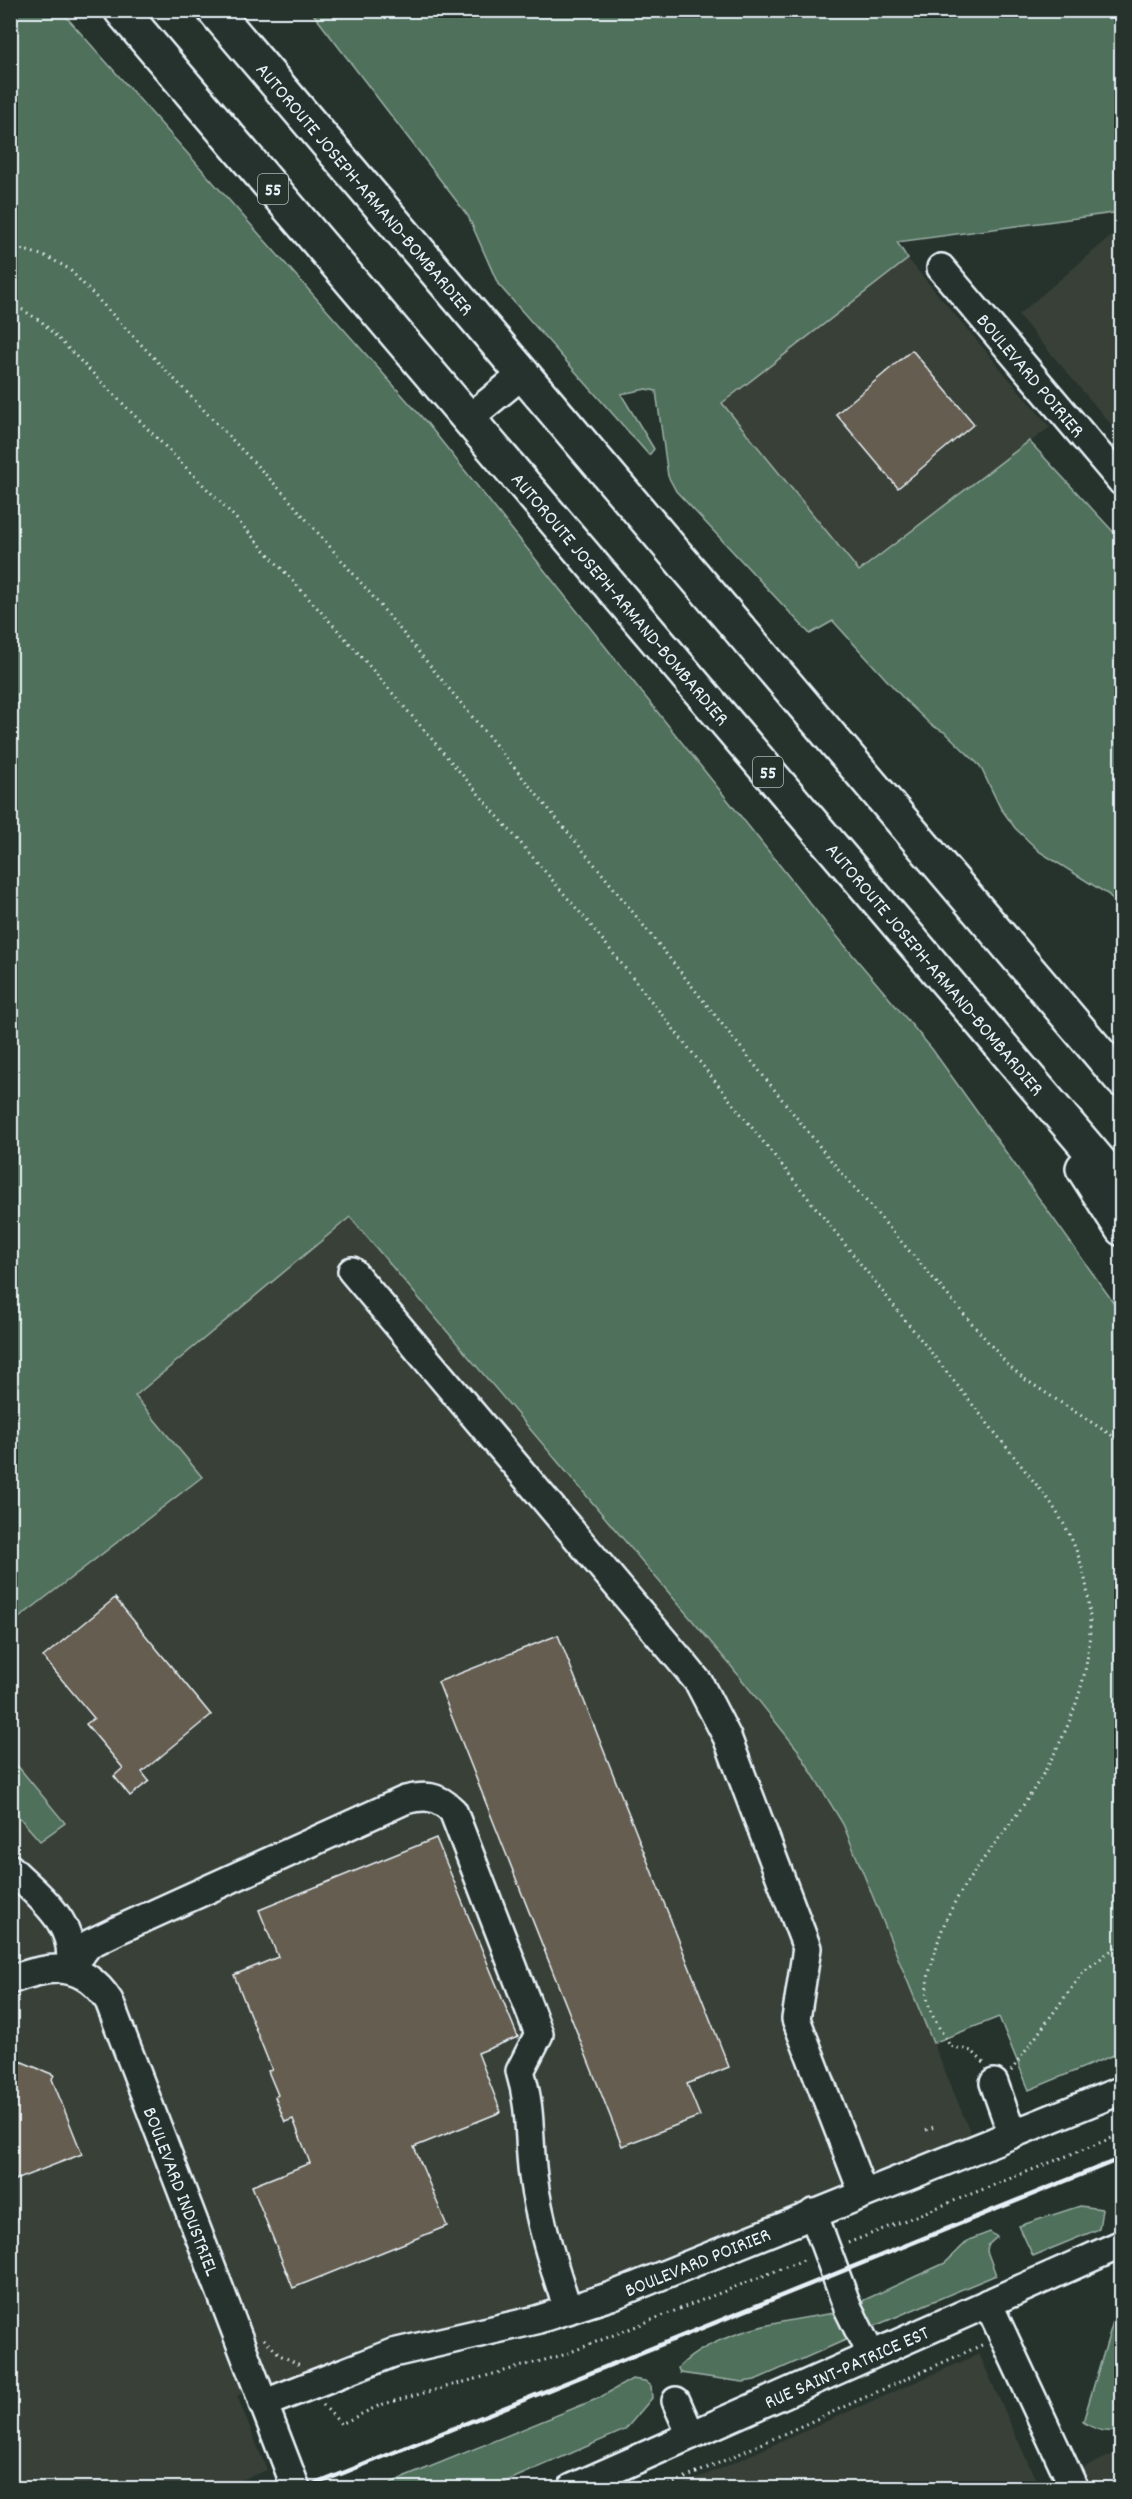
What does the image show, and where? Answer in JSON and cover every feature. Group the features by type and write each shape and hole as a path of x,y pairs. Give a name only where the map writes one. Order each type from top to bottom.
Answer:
{"highway":[{"name":"AUTOROUTE JOSEPH-ARMAND-BOMBARDIER","path":"121,10 1122,1188"},
{"name":"AUTOROUTE JOSEPH-ARMAND-BOMBARDIER","path":"214,10 1116,1072"},
{"path":"1017,1065 1122,1229"}],"street":[{"name":"BOULEVARD POIRIER","path":"941,268 1122,482"},
{"path":"468,419 523,374"},
{"path":"352,1271 686,1667 711,1705 727,1737 807,1948 796,2019 863,2193"},
{"path":"69,1970 89,1944 405,1800 432,1797 443,1801 453,1811 539,2034 520,2071 530,2110 536,2193 546,2240 568,2310"},
{"path":"10,1868 66,1928 72,1949 69,1970"},
{"name":"BOULEVARD INDUSTRIEL","path":"10,1980 47,1968 69,1970 93,1982 105,1995 113,2010 296,2488"},
{"path":"993,2083 1012,2134"},
{"name":"BOULEVARD POIRIER","path":"263,2404 393,2353 568,2310 621,2292 1122,2090"},
{"path":"813,2213 848,2308 871,2355"},
{"name":"RUE SAINT-PATRICE EST","path":"572,2488 1122,2244"},
{"path":"988,2302 1074,2488"},
{"path":"676,2401 691,2435"}],"path":[{"path":"10,246 48,257 69,269 286,496 369,592 597,867 828,1157 1008,1365 1026,1380 1122,1442"},
{"path":"10,307 23,310 42,322 230,512 353,647 589,923 1032,1476 1057,1512 1072,1539 1090,1612 1085,1676 1063,1741 1036,1789 962,1889 948,1913 939,1936 927,1991 931,2012 950,2046 972,2052 980,2057 993,2083 1010,2073 1083,1972 1122,1942"},
{"path":"926,2130 937,2126"},
{"name":"BOULEVARD POIRIER","path":"323,2406 341,2424 380,2405 562,2355 1122,2134"},
{"name":"RUE SAINT-PATRICE EST","path":"663,2488 1004,2335"},
{"path":"263,2338 280,2355 306,2366"}],"shaded area":[{"path":"1121,228 1121,436 1018,315"},
{"path":"908,259 1050,427 859,571 722,403"},
{"path":"350,1217 731,1666 798,1750 843,1824 971,2134 569,2296 373,2345 237,2396 267,2470 221,2488 11,2488 10,1808 40,1841 64,1823 11,1758 11,1624 201,1477 134,1396"},
{"path":"979,2354 1039,2487 1121,2451 1121,2488 676,2488"}],"green space":[{"path":"10,11 61,11 427,423 825,922 932,1049 1121,1313 1121,2052 1029,2090 999,2017 933,2043 843,1824 798,1750 731,1666 350,1217 135,1396 202,1477 11,1624"},
{"path":"311,11 1121,11 1121,212 897,242 908,259 722,403 859,571 1029,441 1121,540 1121,911 1109,895 1040,852 1015,828 1000,807 980,766 946,733 931,725 904,699 833,621 810,634 676,491 668,476 656,391 646,389 621,394 654,449 649,455 498,284 468,216"},
{"path":"11,1758 65,1823 40,1841 11,1808"},
{"path":"1080,2206 1102,2209 1099,2229 1033,2256 1019,2226"},
{"path":"990,2232 997,2237 988,2245 987,2251 996,2275 872,2327 859,2309 864,2300 945,2263 969,2240"},
{"path":"1121,2301 1121,2430 1106,2431 1083,2422"},
{"path":"842,2312 850,2338 755,2380 743,2382 680,2373 678,2368 693,2355 732,2335 801,2318"},
{"path":"632,2379 645,2381 651,2386 652,2398 625,2430 491,2488 385,2488 393,2482 599,2398"}],"building":[{"path":"912,350 974,424 898,488 836,414"},
{"path":"115,1598 211,1715 142,1772 149,1781 130,1796 114,1776 123,1768 86,1724 94,1718 43,1657"},
{"path":"558,1635 729,2067 687,2084 700,2116 622,2146 438,1682"},
{"path":"436,1838 518,2037 478,2053 501,2112 414,2147 447,2226 293,2288 252,2186 310,2163 293,2119 285,2122 275,2097 278,2095 268,2071 272,2070 234,1975 278,1957 259,1910"},
{"path":"10,2057 54,2075 52,2079 82,2154 10,2182"}],"railway":[{"path":"306,2488 1122,2158"}]}
